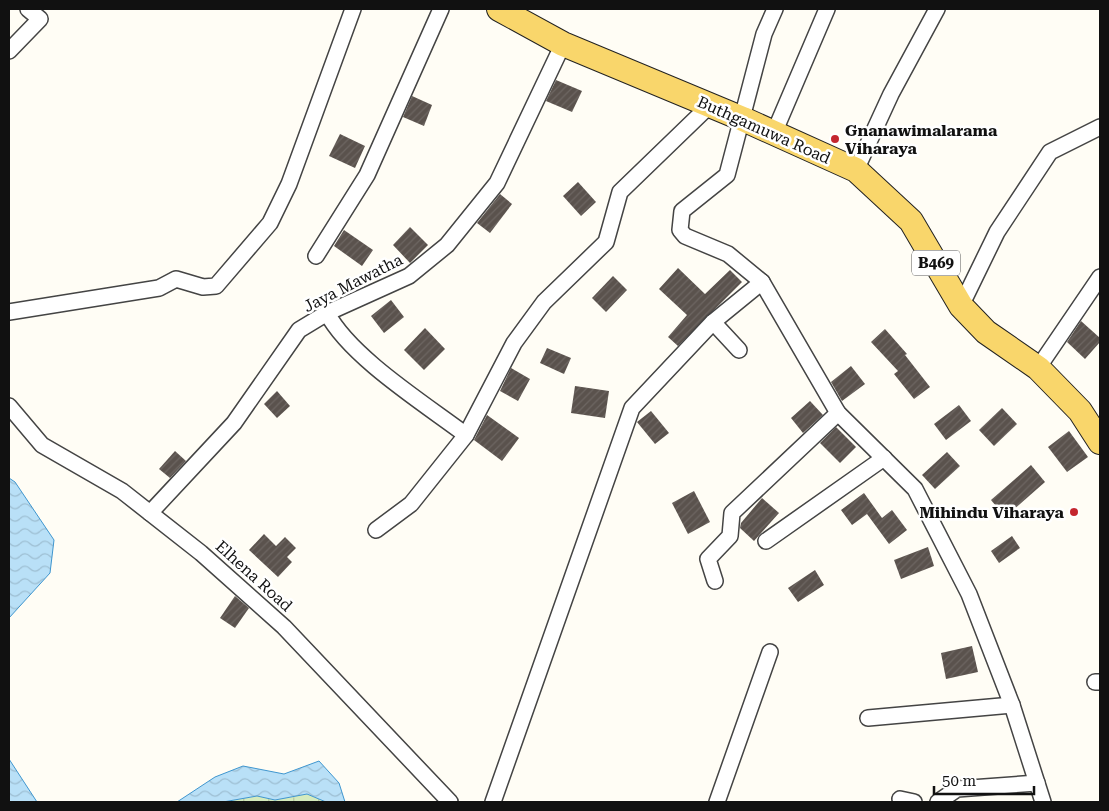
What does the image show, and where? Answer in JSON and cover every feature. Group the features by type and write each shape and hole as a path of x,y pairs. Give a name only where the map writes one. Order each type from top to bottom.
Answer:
{"main road":[{"name":"Buthgamuwa Road","path":"499,9 563,44 743,119 856,170 911,221 962,306 986,332 1038,368 1080,411 1099,439"}],"street":[{"path":"9,51 40,19 28,9"},
{"path":"9,312 159,288 176,279 203,288 216,286 270,223 289,184 353,9"},
{"path":"316,256 367,175 441,9"},
{"path":"775,9 764,34 727,175 682,211 680,230 685,236 728,254 762,282 838,413 914,488 969,594 1012,705 1043,802"},
{"path":"774,133 827,9"},
{"path":"856,170 891,94 937,9"},
{"name":"Jaya Mawatha","path":"150,513 234,423 299,330 327,312 409,276 447,245 497,183 563,44"},
{"path":"376,530 411,504 466,435 514,343 539,309 606,242 620,192 710,106"},
{"path":"962,306 997,232 1050,152 1100,127"},
{"path":"1038,368 1100,277"},
{"path":"493,802 632,408 713,322 762,282"},
{"path":"327,312 334,325 376,368 466,435"},
{"path":"713,322 739,350"},
{"name":"Elhena Road","path":"9,406 42,444 122,492 150,513 201,553 284,627 450,802"},
{"path":"715,581 708,559 730,536 732,513 838,413"},
{"path":"766,541 884,458"},
{"path":"717,802 770,652"},
{"path":"868,718 1012,705"},
{"path":"938,802 958,789 1037,783"}],"green space":[{"path":"307,794 326,802 223,802 257,796 275,800"}],"water":[{"path":"9,478 15,482 54,540 50,573 9,618"},
{"path":"9,759 37,802 9,802"},
{"path":"319,761 339,783 345,802 326,802 307,794 275,800 257,796 223,802 177,802 215,777 243,766 284,774"}],"building":[{"path":"556,80 582,91 572,112 546,101"},
{"path":"412,96 432,105 424,126 403,117"},
{"path":"340,134 365,146 355,168 329,156"},
{"path":"578,182 596,202 581,216 563,196"},
{"path":"500,194 512,204 490,233 477,223"},
{"path":"410,227 428,245 410,263 393,245"},
{"path":"344,230 373,250 362,266 334,246"},
{"path":"678,268 705,294 730,270 742,282 678,346 668,337 687,315 659,289"},
{"path":"613,276 627,290 606,312 592,298"},
{"path":"391,300 404,317 384,333 371,316"},
{"path":"1081,321 1100,338 1100,342 1085,359 1067,342"},
{"path":"425,328 445,349 424,370 404,350"},
{"path":"885,329 907,354 905,355 930,387 914,399 894,374 898,371 871,342"},
{"path":"547,348 571,358 564,374 540,363"},
{"path":"851,366 865,384 842,401 831,382"},
{"path":"511,368 530,379 518,401 500,391"},
{"path":"575,386 609,391 605,418 571,413"},
{"path":"277,391 290,406 277,418 264,404"},
{"path":"810,401 823,415 803,433 791,418"},
{"path":"959,405 971,421 946,440 934,424"},
{"path":"1002,408 1017,424 994,446 979,430"},
{"path":"651,411 669,433 655,444 637,422"},
{"path":"487,415 519,438 502,461 474,440"},
{"path":"836,427 856,447 840,463 820,443"},
{"path":"1069,431 1088,457 1067,472 1048,447"},
{"path":"175,451 186,461 170,478 159,469"},
{"path":"947,452 960,466 935,489 922,475"},
{"path":"1031,465 1045,482 1005,517 991,500"},
{"path":"694,491 710,522 688,534 672,503"},
{"path":"864,493 882,518 892,510 907,530 889,544 867,514 852,525 841,510"},
{"path":"762,498 779,513 754,541 740,528 741,523"},
{"path":"264,534 276,546 285,537 296,548 287,557 292,562 278,577 249,550"},
{"path":"1012,536 1020,548 999,563 991,551"},
{"path":"928,547 934,566 901,579 894,560"},
{"path":"815,570 824,585 798,602 788,588"},
{"path":"235,596 249,608 235,628 220,618"},
{"path":"972,646 978,672 946,679 941,653"}],"place":[{"name":"Gnanawimalarama Viharaya","path":"835,139"},
{"name":"Mihindu Viharaya","path":"1074,512"}]}
